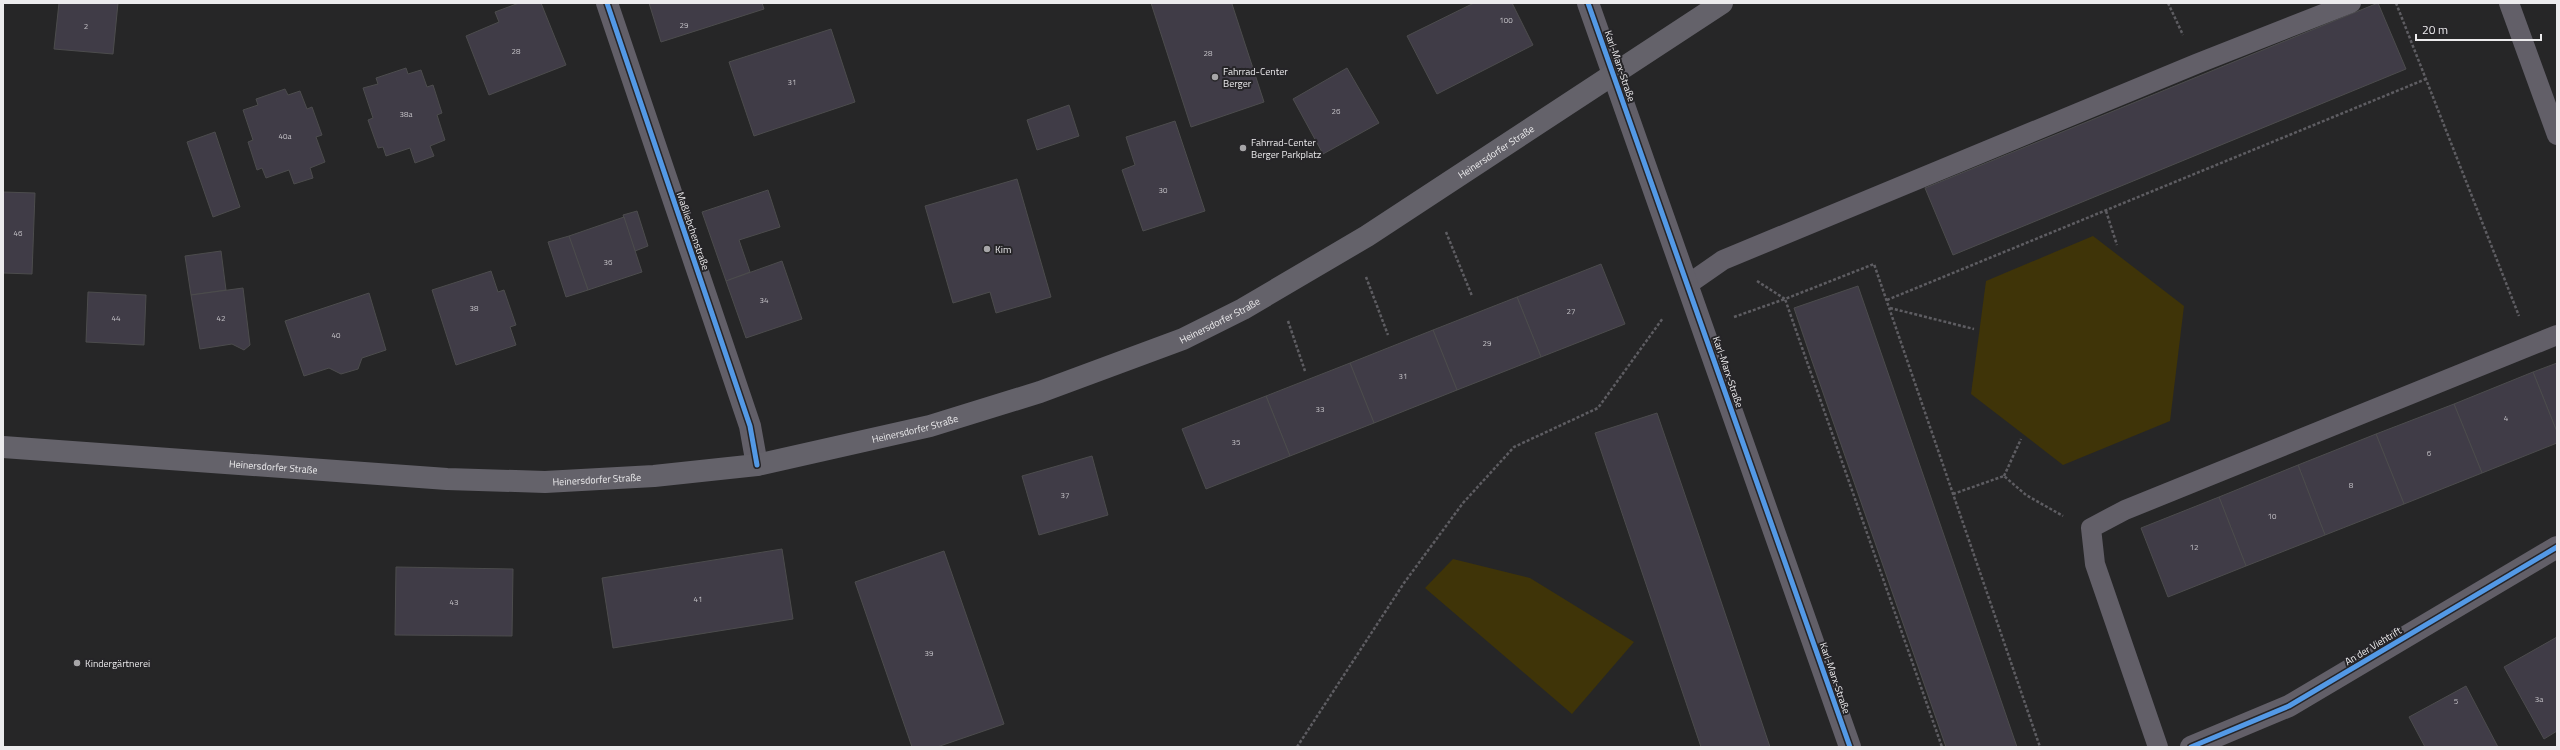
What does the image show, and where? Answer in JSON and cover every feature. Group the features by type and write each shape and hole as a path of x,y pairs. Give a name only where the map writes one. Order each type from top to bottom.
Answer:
{"main road":[{"name":"Heinersdorfer Straße","path":"3,448 447,479 545,482 654,476 757,465 930,426 1040,392 1183,339 1243,309 1367,236 1722,3"}],"street":[{"name":"Maßliebchenstraße","path":"607,3 750,426 757,465"},
{"name":"Karl-Marx-Straße","path":"1588,3 1687,285 1704,328 1850,747"},
{"name":"An der Viehtrift","path":"2191,747 2289,706 2557,547"}],"lane":[{"path":"1687,285 1723,260 2188,67 2351,3"},
{"path":"2509,3 2557,135"},
{"path":"2158,747 2096,564 2091,528 2125,510 2530,344 2557,335"}],"path":[{"path":"2396,3 2530,344"},
{"path":"1887,300 2426,79"},
{"path":"2106,210 2117,245"},
{"path":"1446,232 1472,296"},
{"path":"1723,260 1785,299 1942,747"},
{"path":"1704,328 1785,299 1874,264 2040,747"},
{"path":"1366,277 1388,335"},
{"path":"1297,747 1404,583 1463,503 1514,447 1598,408 1687,285"},
{"path":"1890,308 1974,329"},
{"path":"1288,321 1305,371"},
{"path":"1953,494 2004,476 2021,439"},
{"path":"2004,476 2026,495 2055,513 2091,528"}],"shaded area":[{"path":"2093,236 2184,306 2170,421 2063,465 1971,394 1986,281"},
{"path":"1453,559 1530,578 1634,642 1572,714 1425,588"}],"building":[{"path":"59,3 118,3 113,54 54,49"},
{"path":"519,3 541,3 566,65 489,95 466,36 499,22 495,12"},
{"path":"649,3 762,3 764,9 661,42"},
{"path":"1151,3 1234,3 1232,4 1264,102 1191,127"},
{"path":"1474,3 1512,3 1533,45 1437,94 1407,36"},
{"path":"2378,3 2406,69 1953,255 1925,188"},
{"path":"831,29 855,102 754,136 729,62"},
{"path":"406,68 408,74 421,70 427,87 433,85 442,113 437,115 445,140 430,146 434,156 415,163 410,148 386,156 383,147 378,148 368,120 373,118 363,88 378,84 376,78"},
{"path":"1347,68 1379,123 1323,154 1293,99"},
{"path":"285,89 288,95 300,91 307,109 312,107 322,135 316,137 325,162 310,168 313,178 294,184 289,170 266,178 262,168 257,170 248,142 253,140 243,110 258,105 256,99"},
{"path":"1069,105 1079,136 1037,150 1027,120"},
{"path":"1175,121 1205,211 1143,231 1122,170 1135,165 1126,137"},
{"path":"215,132 240,207 213,217 187,142"},
{"name":"Kim","path":"1017,179 1051,297 996,313 990,292 953,303 925,206"},
{"path":"768,190 780,227 739,240 750,272 726,281 702,212"},
{"path":"3,192 35,193 32,274 3,273"},
{"path":"637,211 648,246 635,251 623,215"},
{"path":"624,217 642,272 588,290 569,236"},
{"path":"569,236 588,290 566,297 548,242"},
{"path":"221,251 226,290 191,295 185,256"},
{"path":"782,261 802,319 746,338 726,281"},
{"path":"1601,264 1625,324 1541,357 1517,297"},
{"path":"491,271 498,292 504,290 516,325 510,327 516,345 456,365 432,290"},
{"path":"1858,286 2017,747 1946,747 1811,358 1794,308"},
{"path":"243,288 250,345 244,350 232,344 200,349 191,295"},
{"path":"88,292 146,295 144,345 86,342"},
{"path":"369,293 386,350 362,358 358,369 341,374 329,368 304,376 285,321"},
{"path":"1517,297 1541,357 1457,390 1433,330"},
{"path":"1433,330 1457,390 1374,423 1350,363"},
{"path":"1350,363 1374,423 1290,456 1266,396"},
{"path":"2557,363 2557,432 2533,372"},
{"path":"2533,372 2557,432 2557,443 2482,473 2454,404"},
{"path":"1266,396 1290,456 1206,489 1182,429"},
{"path":"2454,404 2482,473 2404,504 2376,434"},
{"path":"1657,413 1770,747 1701,747 1595,433"},
{"path":"2376,434 2404,504 2325,535 2298,465"},
{"path":"1092,456 1108,515 1039,535 1022,476"},
{"path":"2298,465 2325,535 2246,566 2219,497"},
{"path":"2219,497 2246,566 2168,597 2141,528"},
{"path":"782,549 793,619 613,648 602,578"},
{"path":"944,551 1004,724 937,747 912,747 855,582"},
{"path":"396,567 513,569 512,636 395,635"},
{"path":"2557,637 2557,731 2544,739 2504,667"},
{"path":"2466,686 2498,747 2425,747 2409,717"}],"cycle path":[{"path":"607,3 750,426 757,465"},
{"path":"1588,3 1850,747"},
{"path":"2191,747 2289,706 2557,547"}],"place":[{"name":"Fahrrad-Center Berger","path":"1215,77"},
{"name":"Fahrrad-Center Berger Parkplatz","path":"1243,148"},
{"name":"Kim","path":"987,249"},
{"name":"Kindergärtnerei","path":"77,663"}]}
